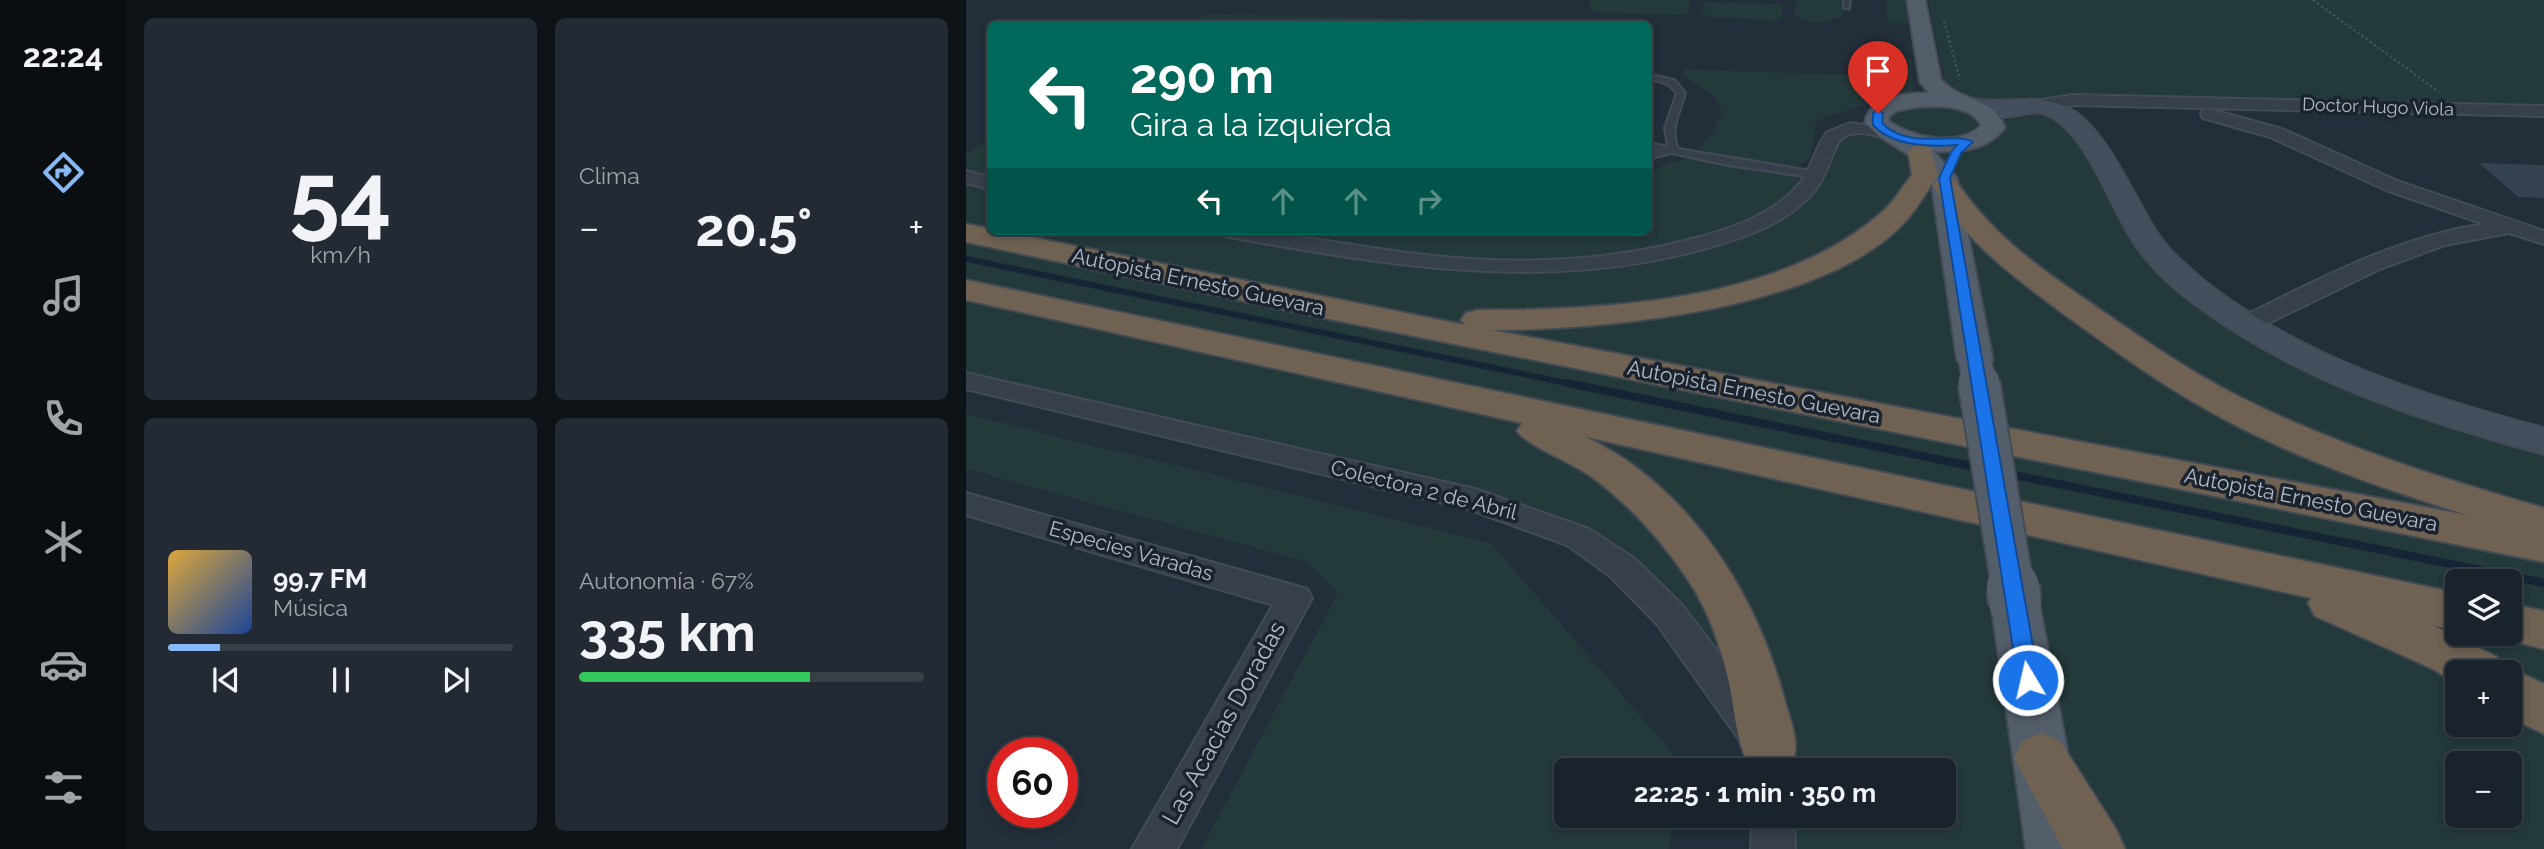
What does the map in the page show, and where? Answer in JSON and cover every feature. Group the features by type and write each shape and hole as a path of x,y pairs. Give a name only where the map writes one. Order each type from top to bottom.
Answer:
{"highway":[{"path":"1329,309 1475,320 1573,320 1693,304 1750,289 1835,256 1885,223 1919,187 1925,175 1905,142"},
{"path":"1945,182 1962,216 2024,271 2180,378 2227,406 2341,457 2544,523"},
{"name":"Autopista Ernesto Guevara","path":"966,233 1329,309 2544,546"},
{"path":"966,290 1439,395 2445,609"},
{"path":"1439,395 1516,422 1584,452 1620,478 1674,532 1711,580 1733,618 1747,657 1770,758"},
{"path":"2212,559 2344,607 2459,660"},
{"path":"2522,625 2544,630"},
{"path":"2522,697 2544,711"},
{"path":"2041,758 2095,849"}],"main road":[{"path":"1916,0 1931,82 1941,93 1964,98 1987,115 1993,127 1989,133 1968,142 1956,152 1945,182 2056,849"},
{"path":"1931,82 1878,113 1877,123 1905,142 1945,182"},
{"path":"1899,101 1964,98"},
{"name":"Doctor Hugo Viola","path":"1964,98 2003,110 2043,106"},
{"path":"2043,106 2071,122 2091,144 2115,181 2132,218 2168,266 2245,325 2327,367 2375,387 2432,408 2544,441"},
{"name":"Doctor Hugo Viola","path":"1993,127 2019,113 2043,106"},
{"path":"1905,142 1968,142"}],"street":[{"name":"Doctor Hugo Viola","path":"2043,106 2073,100 2544,111"},
{"path":"1825,151 1822,141 1827,127 1838,120 1899,101"},
{"path":"2221,102 2252,125"},
{"path":"2221,102 2276,133 2380,180 2544,237"},
{"name":"Doctor Hugo Viola","path":"2043,106 2170,107 2221,102"},
{"path":"2170,107 2276,133"},
{"path":"1253,235 1401,260 1478,267 1542,268 1606,264 1659,255 1735,233 1788,205 1817,175 1825,151 1834,135 1841,130 1867,128 1905,142"},
{"path":"966,177 987,182"},
{"path":"2245,325 2336,278 2381,259 2469,234 2544,222"},
{"name":"Colectora 2 de Abril","path":"966,381 1475,500 1578,537 1623,568 1669,614 1769,758"},
{"name":"Especies Varadas","path":"966,504 1295,598"},
{"name":"Las Acacias Doradas","path":"1154,849 1295,598"},
{"path":"1773,828 1773,849"}],"lane":[{"path":"1652,77 1671,82 1681,93 1678,107 1668,124 1668,140 1674,150"},
{"path":"1652,147 1739,164 1817,175"},
{"path":"1652,155 1674,150"}],"path":[{"path":"2313,0 2442,94"},
{"path":"1942,13 1964,98"},
{"path":"1898,56 1899,101"}],"green space":[{"path":"1590,0 1691,0 1687,14 1682,15 1603,13 1589,10"},
{"path":"1797,0 1845,0 1844,14 1826,22 1804,20 1794,13"},
{"path":"1886,0 1906,0 1908,23 1888,23"},
{"path":"1928,0 2544,0 2544,109 2071,95 1990,102 1963,98 1945,84"},
{"path":"1704,2 1782,4 1782,18 1773,21 1700,16 1705,11"},
{"path":"1206,14 1545,21 1193,21"},
{"path":"1885,57 1912,59 1913,91 1825,117 1816,123 1811,157 1800,165 1758,165 1716,156 1699,148 1712,134 1722,113 1714,96 1681,74 1685,69 1882,76"},
{"path":"1907,105 1957,108 1981,124 1971,135 1963,138 1944,140 1915,136 1888,124 1889,113"},
{"path":"2027,110 2060,114 2132,218 2245,325 2544,441 2544,849 1773,849 1773,828 1956,828 1956,758 1763,758 1669,614 1531,518 966,381 966,177 987,182 987,235 1250,235 1304,245 1542,268 1690,248 1788,205 1825,151 1855,128 1936,144 1993,127"},
{"path":"987,142 987,175 966,170 966,154"},
{"path":"1696,157 1724,165 1791,175 1798,178 1799,183 1783,200 1748,220 1694,241 1636,255 1574,261 1510,262 1446,258 1289,235 1652,235 1652,171 1671,162"},
{"path":"966,414 1491,543 1677,758 1554,758 1554,828 1672,828 1669,849 1201,849 1338,593 1307,562 966,469"}],"building":[{"path":"2479,163 2544,165 2544,198 2518,197"}],"waterway":[{"path":"966,259 1576,385"},
{"path":"1567,383 1980,468"},
{"path":"2009,474 2544,583"}],"route":[{"path":"1878,113 1877,123 1882,129 1903,139 1936,144 1968,142 1956,152 1944,178 2028,680"}]}
